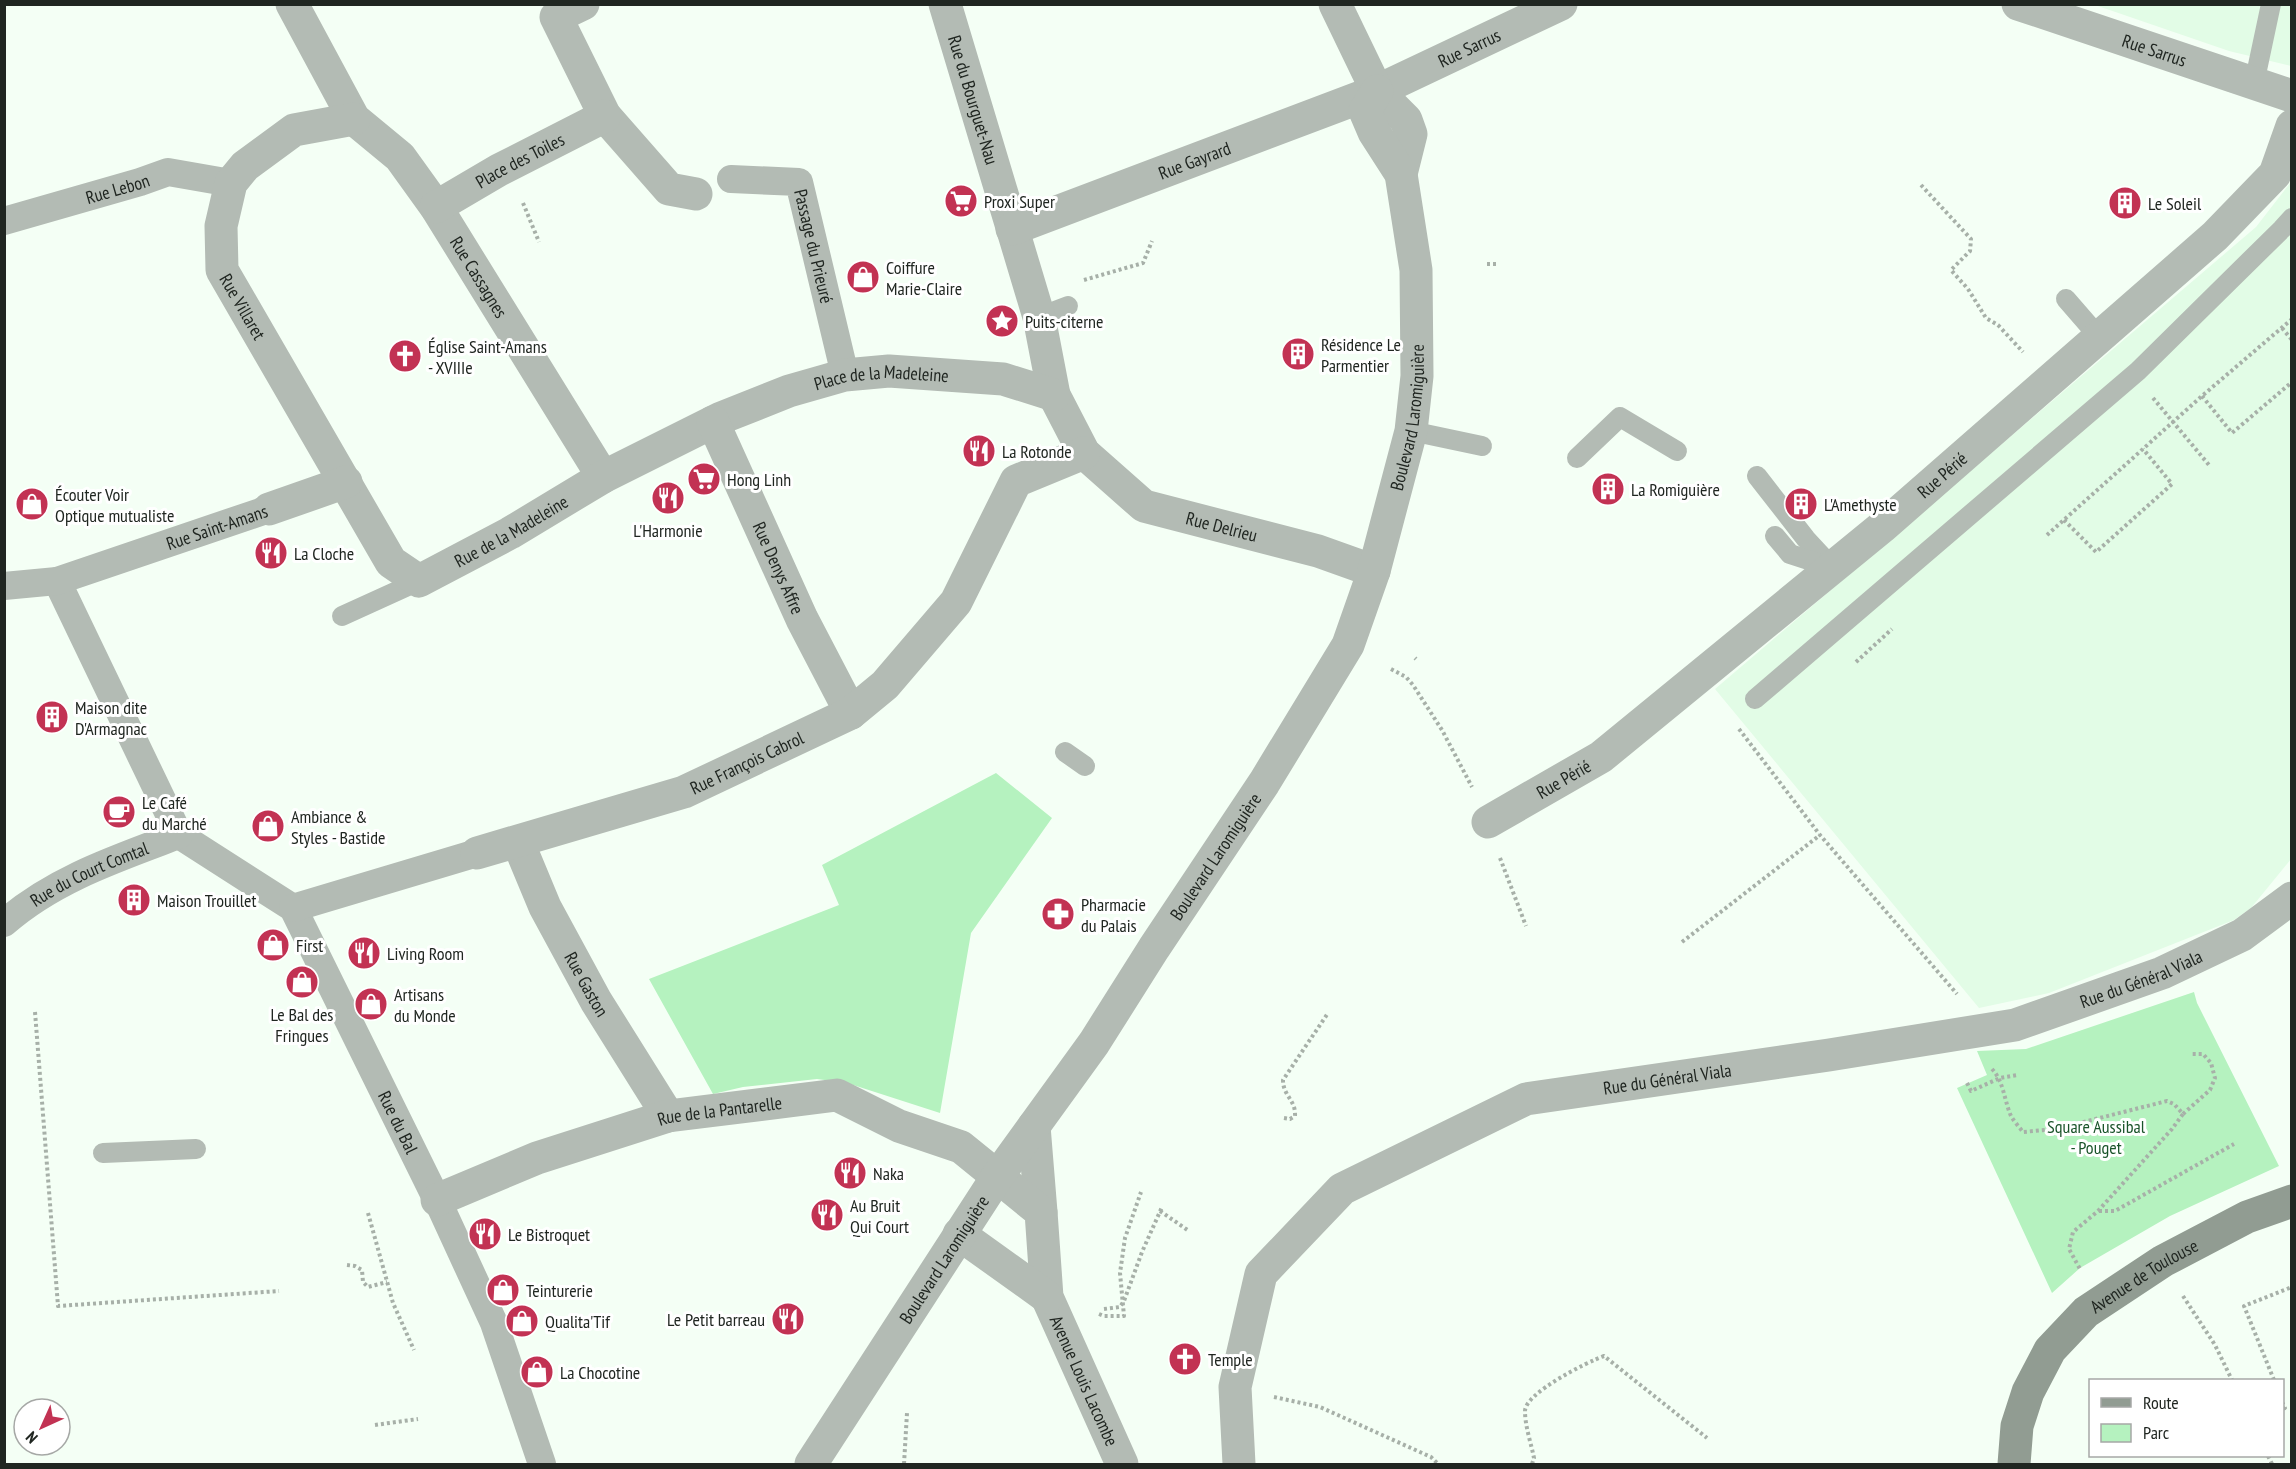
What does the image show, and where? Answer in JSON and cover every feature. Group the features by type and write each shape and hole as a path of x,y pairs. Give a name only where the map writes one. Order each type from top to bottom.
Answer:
{"main road":[{"name":"Avenue de Toulouse","path":"2014,1464 2017,1426 2028,1392 2050,1350 2086,1312 2163,1261 2247,1217 2292,1201"}],"street":[{"path":"231,183 245,166 294,130 347,106 292,4"},
{"name":"Rue du Bourguet-Nau","path":"945,4 1011,230"},
{"path":"1335,4 1377,91"},
{"name":"Rue Sarrus","path":"1377,91 1561,4"},
{"name":"Rue Sarrus","path":"2018,4 2292,96"},
{"path":"562,9 605,116 669,189 696,194"},
{"name":"Rue Gayrard","path":"1011,230 1377,91"},
{"name":"Boulevard Laromiguière","path":"811,1464 997,1177 1094,1043 1264,783 1348,645 1374,571 1411,431 1417,376 1416,270 1401,174 1374,132 1365,111 1377,91"},
{"name":"Rue Cassagnes","path":"347,106 400,157 436,207 603,477"},
{"name":"Place des Toiles","path":"436,207 499,170 605,116"},
{"name":"Rue Périé","path":"1488,822 1601,757 1891,520 2215,236 2275,174 2292,126"},
{"name":"Rue Lebon","path":"4,221 168,172 231,183"},
{"name":"Passage du Prieuré","path":"731,179 799,182 845,375"},
{"name":"Rue Villaret","path":"231,183 221,226 222,270 346,482"},
{"path":"1011,230 1053,312 1054,395 1084,453"},
{"name":"Place de la Madeleine","path":"713,422 789,391 845,375 889,371 1003,379 1054,395"},
{"name":"Rue de la Madeleine","path":"419,581 510,533 603,477 713,422"},
{"name":"Rue Denys Affre","path":"713,422 793,601 852,712"},
{"name":"Rue Delrieu","path":"1084,453 1144,506 1318,551 1374,571"},
{"name":"Rue François Cabrol","path":"293,908 684,792 852,712 885,685 956,602 1016,481 1084,453"},
{"path":"346,482 391,562 419,581"},
{"name":"Rue Saint-Amans","path":"4,586 57,581 346,482"},
{"path":"57,581 179,835 293,908"},
{"name":"Rue du Court Comtal","path":"15,914 89,870 179,835"},
{"name":"Rue Gaston","path":"518,842 545,907 596,1001 668,1116"},
{"name":"Rue du Général Viala","path":"1239,1464 1235,1387 1261,1274 1342,1189 1526,1099 1829,1055 2015,1025 2162,973 2242,935 2292,898"},
{"name":"Rue du Bal","path":"293,908 494,1323 542,1464"},
{"name":"Rue de la Pantarelle","path":"436,1200 537,1158 668,1116 837,1095 900,1126 961,1147 997,1177"},
{"name":"Avenue Louis Lacombe","path":"1034,1126 1047,1297 1122,1464"},
{"path":"997,1177 1041,1212"},
{"name":"Avenue Louis Lacombe","path":"959,1234 1047,1297"}],"lane":[{"path":"2254,84 2271,4"},
{"path":"1755,699 2138,371 2292,218"},
{"path":"2066,299 2099,337"},
{"path":"1576,458 1620,417 1677,452"},
{"path":"1411,431 1482,446"},
{"path":"1757,476 1806,539 1832,567"},
{"path":"1775,536 1790,554 1832,567"},
{"path":"342,616 419,581"},
{"path":"1065,753 1085,766"},
{"path":"103,1153 196,1149"}],"path":[{"path":"1921,185 1971,239 1970,252 1951,270 1968,289 1986,318 1998,325 2026,355"},
{"path":"522,202 539,242"},
{"path":"1075,282 1143,263 1152,241"},
{"path":"1487,264 1499,264"},
{"path":"2047,535 2292,319"},
{"path":"2282,328 2292,340"},
{"path":"2138,371 2151,396 2209,465"},
{"path":"2202,396 2232,433 2292,382"},
{"path":"2064,520 2096,552 2172,484 2143,449"},
{"path":"1856,662 1892,628"},
{"path":"1391,669 1406,677 1413,684 1442,730 1472,787"},
{"path":"1735,723 1820,835 1953,991"},
{"path":"1682,942 1820,835"},
{"path":"1500,856 1526,926"},
{"path":"35,1012 58,1306 279,1291"},
{"path":"1284,1118 1290,1119 1295,1116 1295,1107 1283,1090 1283,1080 1328,1013"},
{"path":"2084,1276 2069,1249 2073,1232 2098,1211 2183,1114 2210,1090 2215,1078 2211,1063 2203,1054 2192,1054"},
{"path":"1989,1065 2000,1078 2012,1118 2023,1132 2056,1129 2167,1101 2174,1104 2183,1114"},
{"path":"1967,1083 1971,1091 2000,1078 2018,1075"},
{"path":"2098,1211 2115,1211 2234,1144"},
{"path":"1096,1313 1104,1316 1124,1316 1120,1273 1125,1238 1142,1192"},
{"path":"1104,1309 1120,1307 1124,1300 1161,1209 1189,1231"},
{"path":"368,1213 393,1304 414,1350"},
{"path":"346,1265 362,1270 363,1282 368,1287 387,1282"},
{"path":"2274,1379 2244,1306 2292,1287"},
{"path":"2183,1295 2214,1345 2231,1379"},
{"path":"1532,1464 1534,1458 1525,1409 1531,1396 1589,1361 1604,1356 1707,1438"},
{"path":"1235,1387 1320,1407 1431,1457 1437,1464"},
{"path":"904,1464 907,1413"},
{"path":"375,1425 418,1419"}],"shaded area":[{"path":"2095,5 2291,5 2291,66 2229,51"},
{"path":"2291,182 2291,859 2251,908 2234,920 2049,993 1979,1008 1715,689 2256,227"}],"green space":[{"path":"996,773 1052,818 971,933 940,1113 847,1083 817,1079 743,1087 713,1094 649,979 839,905 822,865"},
{"name":"Square Aussibal - Pouget","path":"2194,992 2197,1003 2279,1166 2170,1216 2080,1268 2052,1293 1957,1088 1987,1075 1977,1051 2026,1049"}],"place":[{"name":"Proxi Super","path":"961,201"},
{"name":"Le Soleil","path":"2125,203"},
{"name":"Coiffure Marie-Claire","path":"863,277"},
{"name":"Puits-citerne","path":"1002,321"},
{"name":"Résidence Le Parmentier","path":"1298,354"},
{"name":"Église Saint-Amans - XVIIIe","path":"405,356"},
{"name":"La Rotonde","path":"979,451"},
{"name":"Hong Linh","path":"704,479"},
{"name":"La Romiguière","path":"1608,489"},
{"name":"L'Harmonie","path":"668,498"},
{"name":"Écouter Voir Optique mutualiste","path":"32,504"},
{"name":"L'Amethyste","path":"1801,504"},
{"name":"La Cloche","path":"271,553"},
{"name":"Maison dite D'Armagnac","path":"52,717"},
{"name":"Le Café du Marché","path":"119,812"},
{"name":"Ambiance & Styles - Bastide","path":"268,826"},
{"name":"Maison Trouillet","path":"134,900"},
{"name":"Pharmacie du Palais","path":"1058,914"},
{"name":"First","path":"273,945"},
{"name":"Living Room","path":"364,953"},
{"name":"Le Bal des Fringues","path":"302,982"},
{"name":"Artisans du Monde","path":"371,1004"},
{"name":"Naka","path":"850,1173"},
{"name":"Au Bruit Qui Court","path":"827,1215"},
{"name":"Le Bistroquet","path":"485,1234"},
{"name":"Teinturerie","path":"503,1290"},
{"name":"Le Petit barreau","path":"788,1319"},
{"name":"Qualita'Tif","path":"522,1321"},
{"name":"Temple","path":"1185,1359"},
{"name":"La Chocotine","path":"537,1372"}]}
